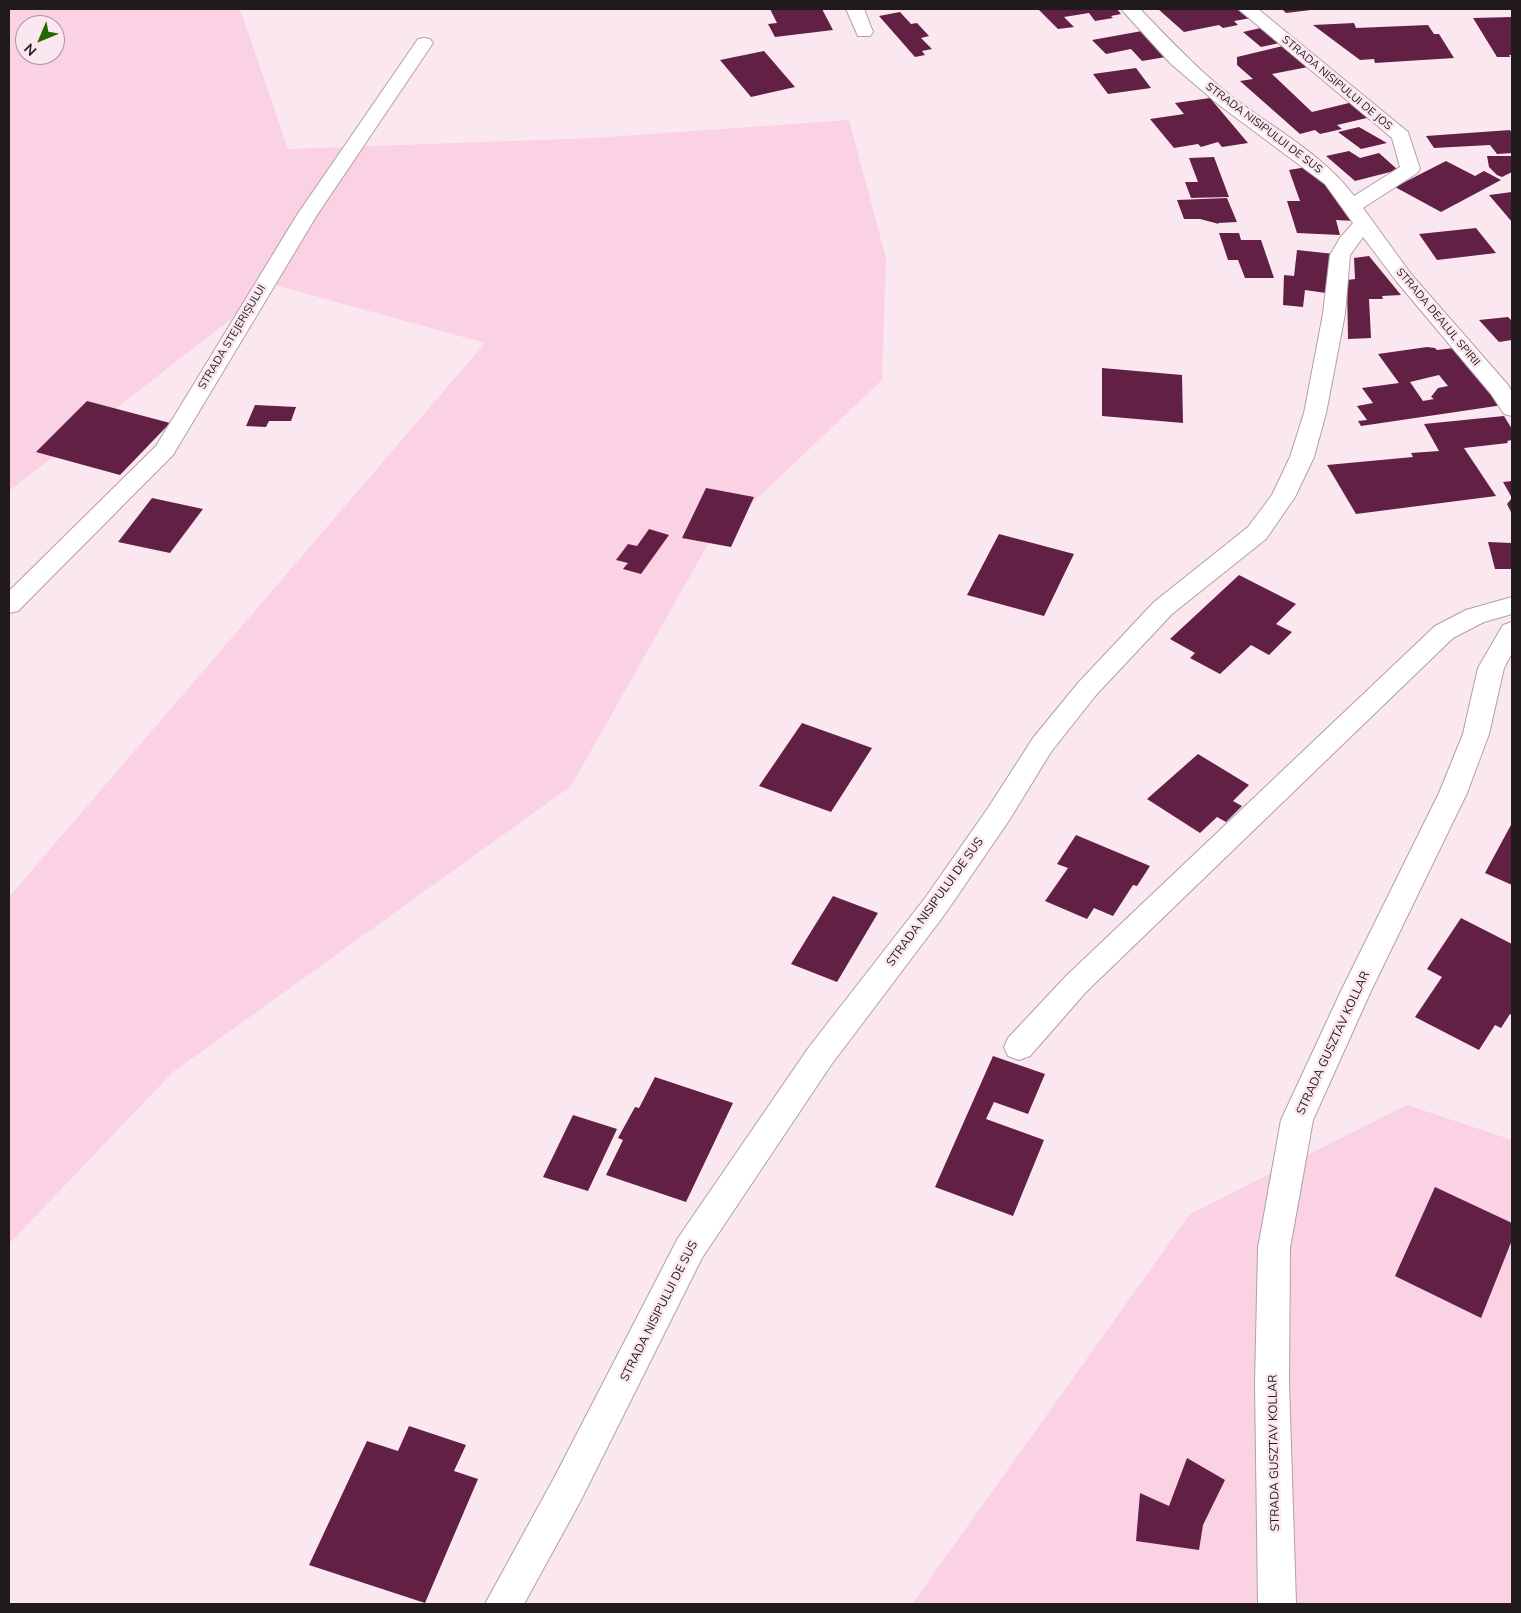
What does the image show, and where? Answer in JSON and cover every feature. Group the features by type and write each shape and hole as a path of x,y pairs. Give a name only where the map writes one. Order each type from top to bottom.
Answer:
{"street":[{"path":"855,9 864,32"},
{"name":"STRADA NISIPULUI DE SUS","path":"504,1604 567,1490 690,1248 820,1056 935,906 998,815 1042,744 1087,689 1163,608 1258,533 1283,497 1302,457 1315,413 1334,314 1340,254 1358,215 1332,180 1226,101 1178,60 1130,9"},
{"name":"STRADA NISIPULUI DE JOS","path":"1247,9 1401,136 1410,169 1358,215"},
{"name":"STRADA STEJERIȘULUI","path":"9,605 165,450 307,215 424,44"},
{"name":"STRADA DEALUL SPIRII","path":"1358,215 1404,278 1500,390 1512,409"},
{"path":"1019,1047 1076,984 1444,632 1475,616 1512,605"},
{"name":"STRADA GUSZTAV KOLLAR","path":"1277,1604 1272,1383 1274,1248 1298,1120 1356,991 1453,793 1476,734 1491,668 1512,631"}],"shaded area":[{"path":"9,9 240,9 288,149 594,138 849,120 886,258 882,380 707,546 571,786 173,1072 9,1244 9,897 485,343 275,285 9,491"},
{"path":"1407,1105 1512,1140 1512,1604 912,1604 1190,1214"}],"building":[{"path":"770,9 822,9 833,30 775,37 768,24 777,23"},
{"path":"1038,9 1117,9 1121,14 1111,16 1113,18 1095,21 1089,13 1064,17 1074,27 1058,29"},
{"path":"1158,9 1240,9 1251,18 1234,21 1238,25 1223,28 1219,25 1184,32"},
{"path":"1282,9 1311,9 1311,10 1286,13"},
{"path":"900,12 911,24 917,23 929,36 921,38 932,49 922,51 925,55 915,57 879,16"},
{"path":"1512,17 1512,55 1509,55 1510,57 1497,57 1473,18"},
{"path":"1354,23 1356,28 1428,25 1434,34 1439,34 1454,58 1375,63 1374,59 1360,60 1313,25"},
{"path":"1265,27 1284,42 1261,47 1243,32"},
{"path":"1142,31 1166,57 1142,61 1131,49 1106,54 1092,40"},
{"path":"1287,45 1313,66 1272,74 1312,112 1353,102 1371,117 1337,125 1342,129 1320,134 1315,130 1300,134 1240,81 1253,79 1237,65 1237,57"},
{"path":"764,51 795,87 751,97 720,60"},
{"path":"1136,68 1151,88 1108,94 1093,74"},
{"path":"1210,98 1248,143 1222,147 1218,142 1201,147 1198,144 1174,148 1150,119 1184,114 1175,103"},
{"path":"1359,127 1387,143 1361,149 1338,132"},
{"path":"1510,130 1512,134 1512,153 1497,154 1490,145 1434,148 1426,136"},
{"path":"1349,151 1360,158 1379,153 1398,170 1355,181 1326,156"},
{"path":"1487,156 1512,156 1512,172 1502,177 1497,175 1489,167"},
{"path":"1214,157 1229,197 1191,198 1185,182 1198,182 1189,158"},
{"path":"1446,161 1475,176 1484,171 1501,180 1441,212 1395,187"},
{"path":"1313,166 1354,221 1336,220 1340,235 1297,233 1287,201 1300,201 1289,170"},
{"path":"1512,192 1512,222 1489,195"},
{"path":"1227,198 1237,222 1219,224 1200,219 1184,219 1177,200"},
{"path":"1476,228 1496,253 1437,260 1419,234"},
{"path":"1219,233 1239,233 1241,240 1261,240 1274,278 1245,278 1238,260 1228,260"},
{"path":"1297,250 1334,254 1332,282 1326,281 1326,293 1305,290 1303,307 1283,305 1284,275 1294,276"},
{"path":"1369,256 1401,295 1382,296 1383,299 1369,299 1371,338 1348,339 1347,280 1355,279 1354,258"},
{"path":"1508,317 1512,321 1512,340 1499,342 1479,320"},
{"path":"1427,347 1437,350 1463,347 1503,405 1361,426 1358,421 1367,420 1357,406 1373,403 1362,388 1399,383 1378,354","holes":["1439,375 1448,386 1438,388 1431,397 1434,399 1423,401 1410,382"]},
{"path":"1102,368 1182,375 1183,423 1102,416"},
{"path":"87,401 170,423 120,475 36,452"},
{"path":"255,405 296,407 291,421 269,421 266,427 246,426"},
{"path":"1504,416 1512,429 1512,440 1507,441 1508,443 1464,448 1496,496 1356,514 1327,465 1413,457 1411,453 1439,451 1424,424"},
{"path":"1512,481 1512,498 1503,482"},
{"path":"706,488 754,497 731,547 682,538"},
{"path":"152,498 203,509 170,553 118,542"},
{"path":"1512,498 1512,514 1507,504"},
{"path":"649,529 669,535 641,574 623,569 628,563 616,560 628,544 637,546"},
{"path":"999,534 1074,554 1044,616 967,595"},
{"path":"1488,542 1512,543 1512,569 1495,569"},
{"path":"1239,575 1296,604 1276,624 1292,632 1269,655 1251,645 1220,674 1190,658 1195,653 1170,639"},
{"path":"802,723 872,748 831,812 759,786"},
{"path":"1198,754 1249,785 1233,801 1242,806 1226,822 1217,817 1200,833 1147,799"},
{"path":"1512,823 1512,885 1485,873"},
{"path":"1076,835 1150,866 1137,886 1133,885 1113,916 1094,908 1087,919 1045,901 1068,868 1057,864"},
{"path":"833,896 878,913 837,982 791,964"},
{"path":"1461,918 1512,944 1512,1015 1510,1014 1501,1028 1495,1025 1479,1050 1415,1017 1442,977 1427,969"},
{"path":"993,1056 1045,1074 1028,1114 994,1102 986,1119 1044,1140 1013,1216 935,1187"},
{"path":"655,1077 733,1103 686,1202 606,1175 623,1140 618,1138 635,1107 639,1108"},
{"path":"573,1115 617,1129 588,1191 543,1177"},
{"path":"1435,1187 1512,1223 1512,1240 1481,1318 1395,1276"},
{"path":"409,1426 466,1445 454,1471 478,1479 425,1603 309,1565 367,1441 398,1451"},
{"path":"1187,1458 1225,1480 1203,1525 1199,1550 1136,1541 1140,1493 1169,1506"}]}
